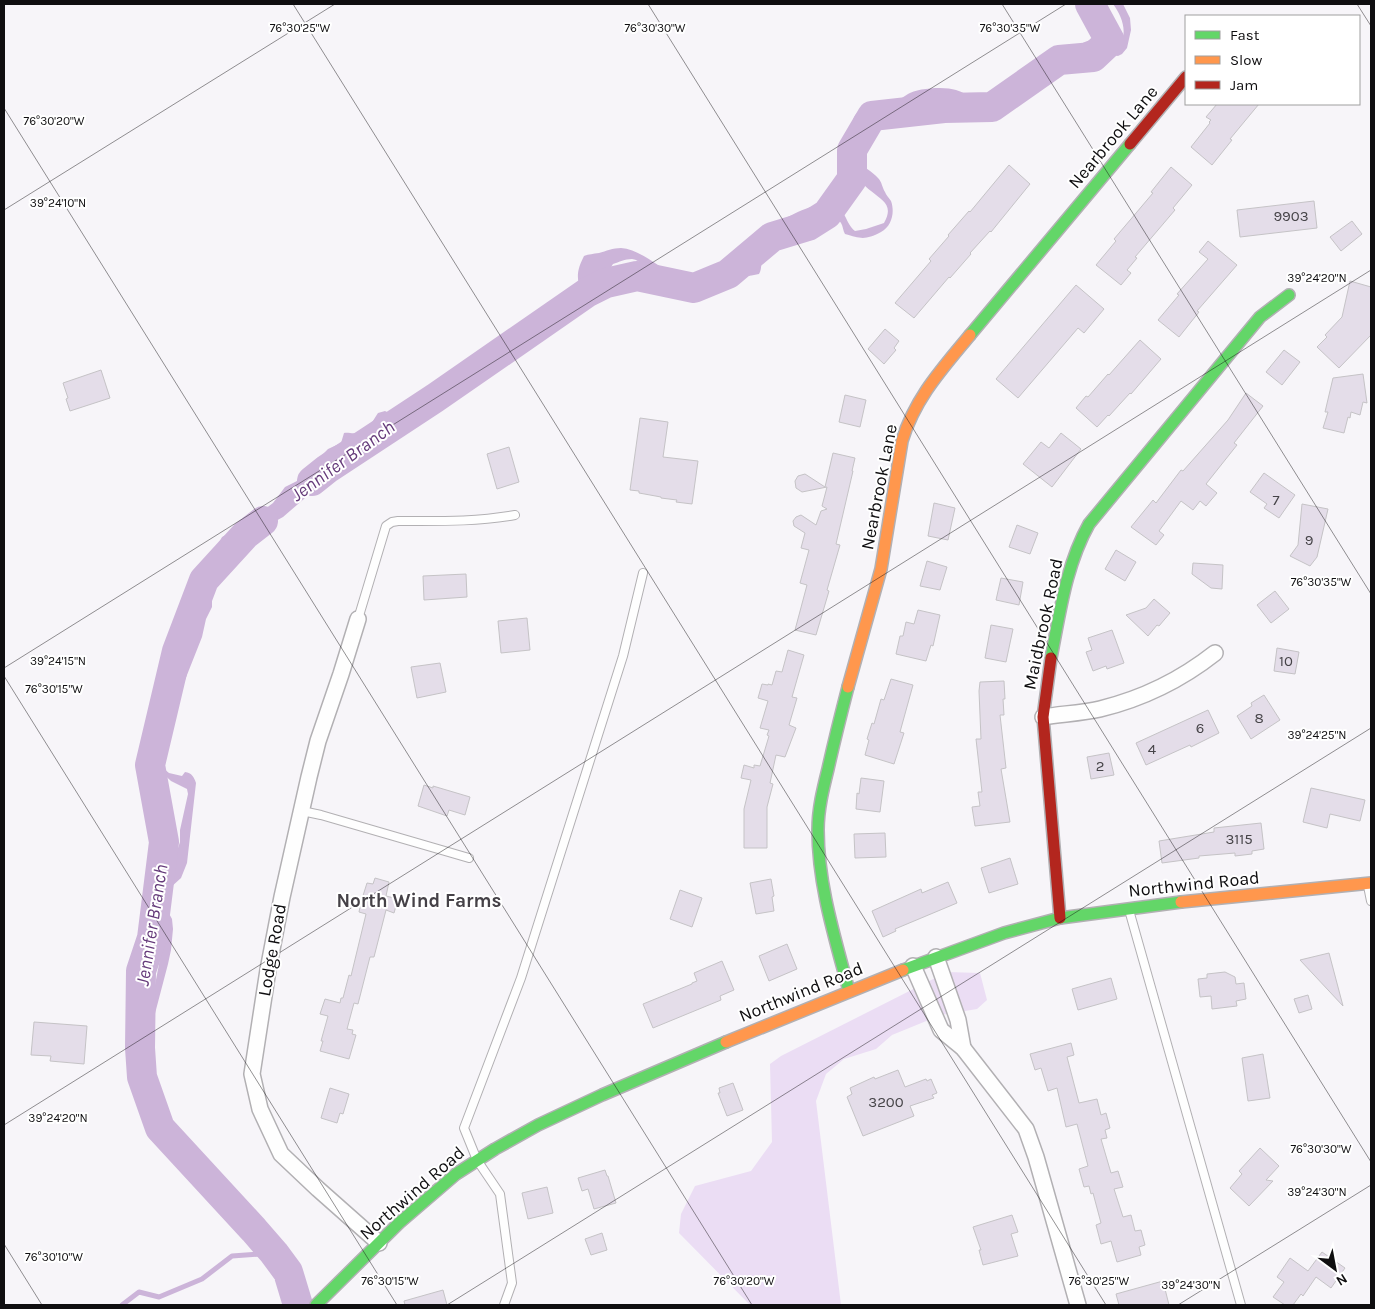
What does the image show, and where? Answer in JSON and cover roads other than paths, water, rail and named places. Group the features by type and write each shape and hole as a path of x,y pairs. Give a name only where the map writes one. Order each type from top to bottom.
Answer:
{"street":[{"name":"Nearbrook Lane","path":"849,991 831,922 822,876 818,844 820,804 838,725 881,569 906,425 931,382 1185,78"},
{"name":"Maidbrook Road","path":"1060,918 1043,717 1049,670 1063,594 1079,542 1089,524 1260,317 1289,295"},
{"name":"Lodge Road","path":"358,619 318,741 278,915 252,1074 260,1109 281,1154 379,1243"},
{"path":"1043,717 1099,709 1130,700 1195,669 1214,653"},
{"name":"Northwind Road","path":"317,1304 399,1222 440,1187 477,1160 538,1125 602,1095 849,991 1004,933 1060,918 1163,904 1370,884"},
{"path":"936,957 958,1020 963,1048"},
{"path":"913,966 941,1030 963,1048 1026,1129 1036,1157 1078,1305"}],"lane":[{"path":"358,619 386,526 398,521 462,522 493,519 514,514"},
{"path":"504,1305 512,1283 500,1194 477,1160 464,1128 521,978 623,656 643,573"},
{"path":"302,811 322,814 469,858"},
{"path":"1370,884 1371,901"},
{"path":"1129,908 1241,1305"}],"waterway":[{"name":"Jennifer Branch","path":"312,481 588,292 606,283 637,276 694,288 728,274 772,237 808,226 827,214 852,179 852,150 872,116 944,108 992,107 1059,60 1093,57 1110,41 1090,4"},
{"name":"Jennifer Branch","path":"263,521 245,535 204,580 177,651 150,765 164,842 152,938 141,971 140,1048 142,1077 160,1128 274,1253 288,1272 298,1305"},
{"path":"122,1305 139,1292 159,1297 202,1279 232,1256 273,1253"}],"district":[{"name":"North Wind Farms","path":"419,901"}]}
